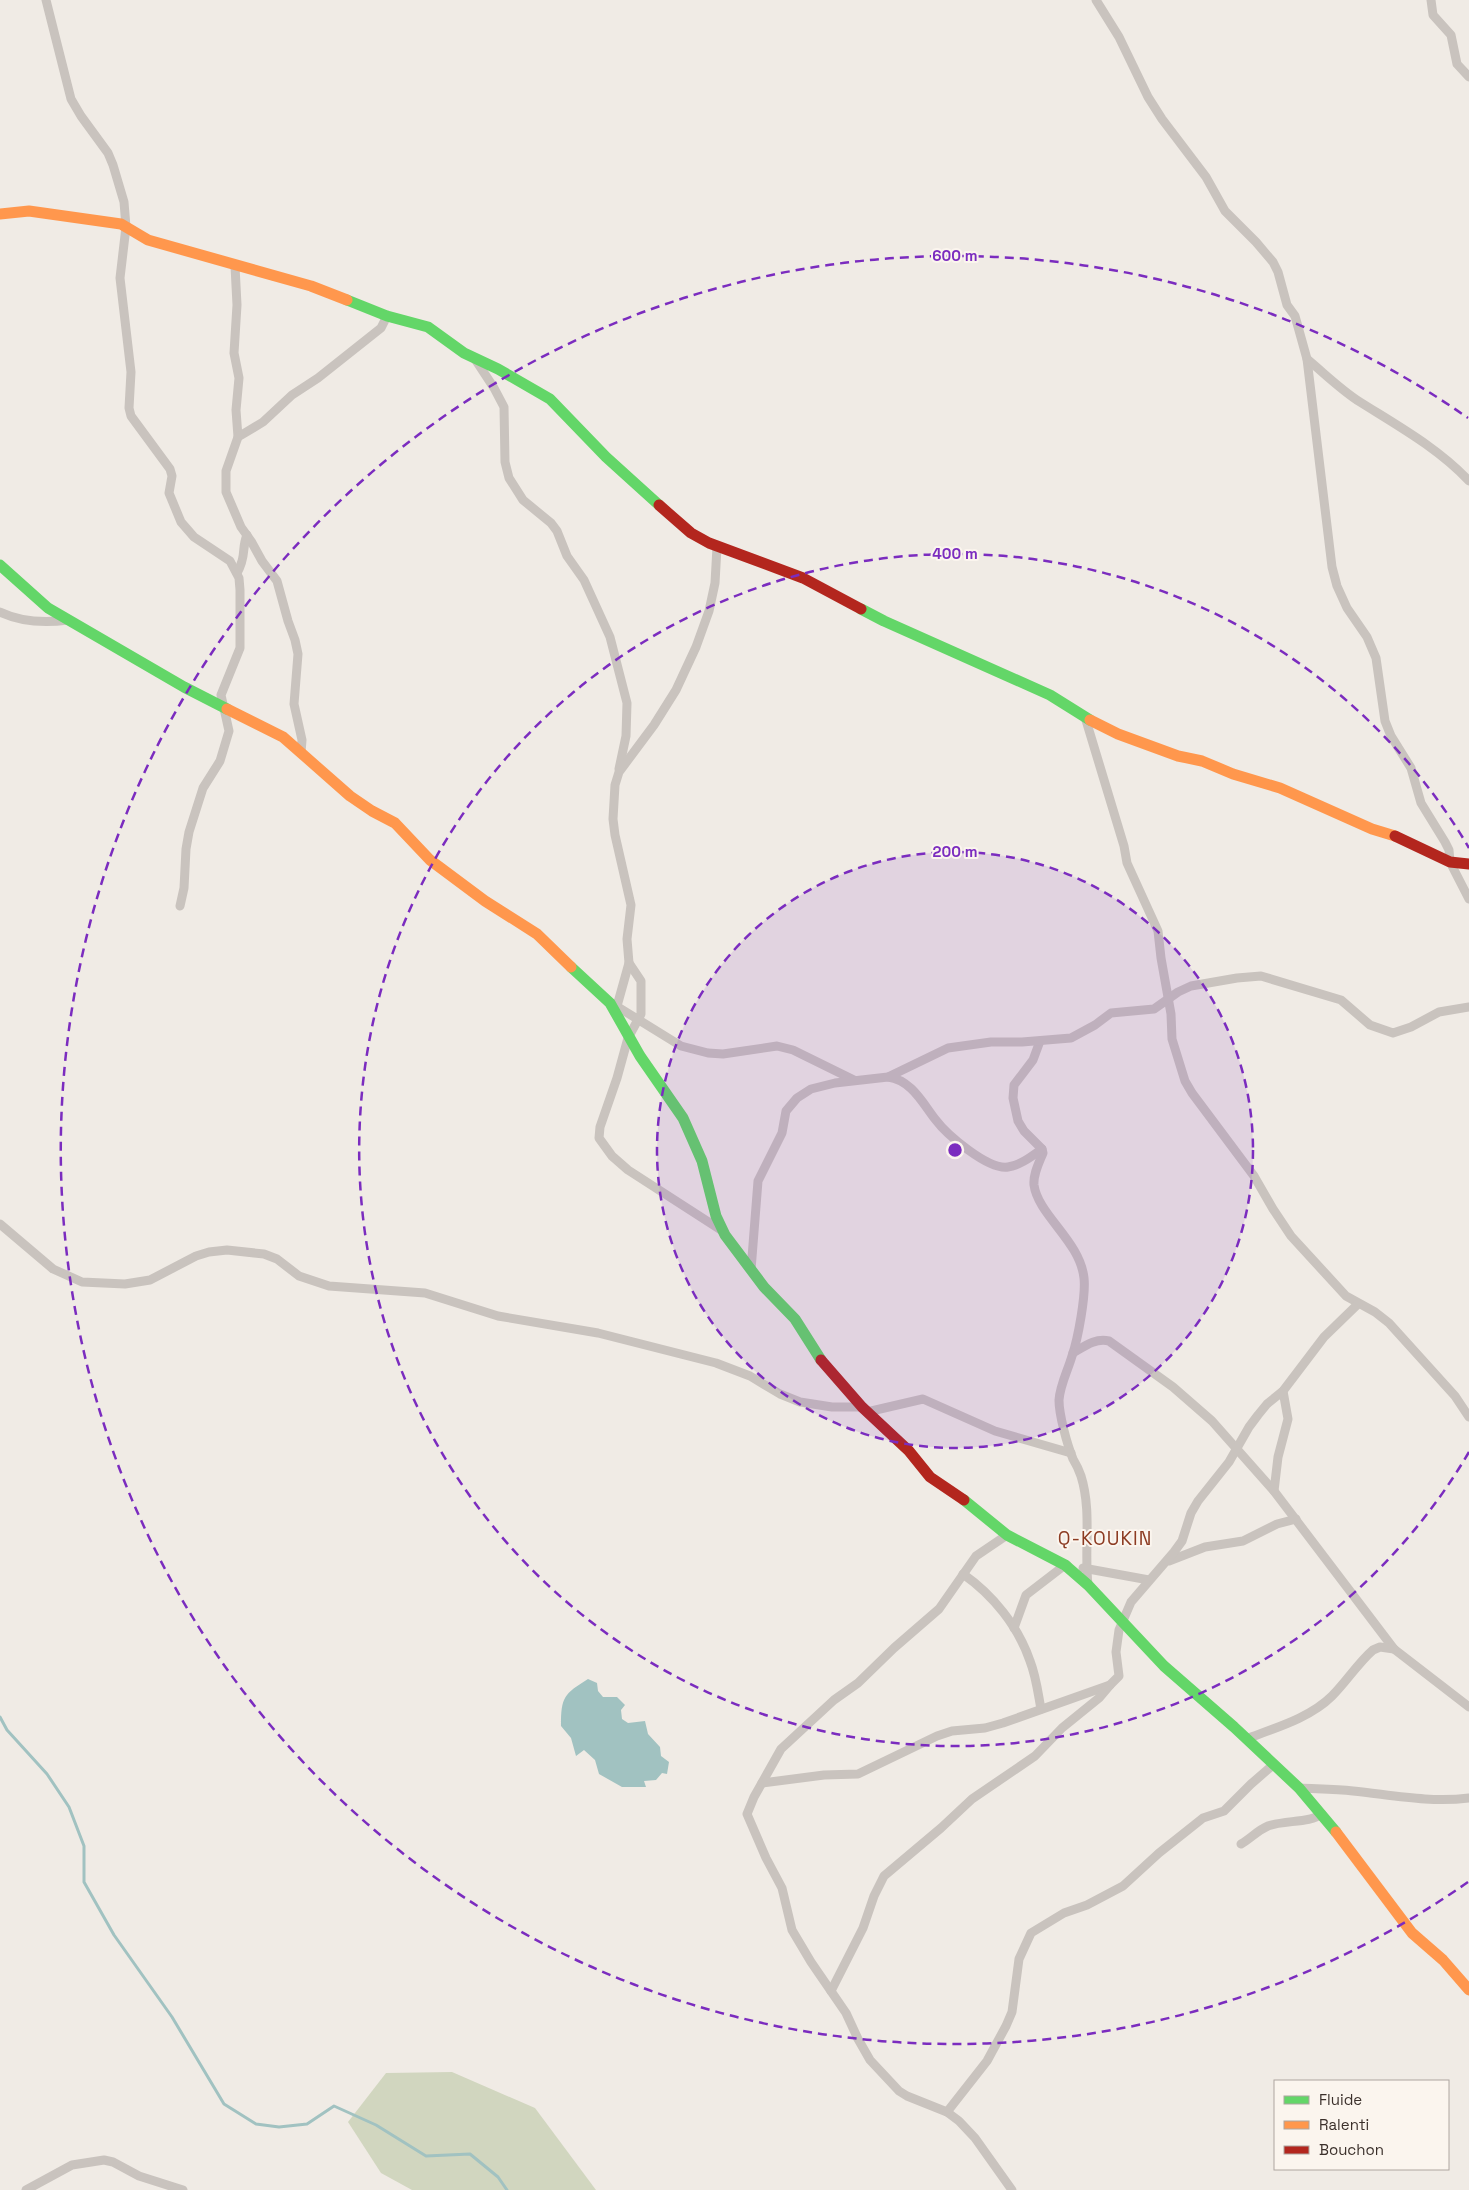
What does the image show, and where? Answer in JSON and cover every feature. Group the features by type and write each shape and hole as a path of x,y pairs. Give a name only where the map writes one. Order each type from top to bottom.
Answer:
{"street":[{"path":"46,0 70,99 100,141 113,165 124,202 126,227 120,278 131,372 129,408 131,416 170,469 172,476 169,493 181,522 194,537 230,561 237,573 240,590 241,638 237,657 222,689 229,732 220,760 203,788 189,832 184,888 180,906"},
{"path":"1096,0 1119,37 1148,97 1162,119 1206,177 1225,211 1273,262 1278,272 1287,305 1295,316 1307,359 1332,567 1336,586 1347,608 1367,637 1376,658 1385,721 1391,736 1411,768 1421,803 1445,842 1449,850 1450,862 1469,899"},
{"path":"1431,0 1432,15 1451,34 1457,64 1469,77"},
{"path":"0,214 29,211 121,224 148,240 311,286 387,316 435,330 464,353 498,369 550,399 606,457 670,515 691,533 717,547 803,578 884,621 1050,696 1085,717 1142,743 1280,788 1372,829 1403,839 1450,862 1469,864"},
{"path":"235,266 237,305 234,353 238,378 236,410 238,437 225,482 226,492 234,514 262,561 278,581 281,600 297,647 294,696 302,740 301,753"},
{"path":"238,437 262,422 292,395 318,378 380,328 387,316"},
{"path":"475,359 504,407 505,462 509,478 523,500 557,531 564,550 584,580 610,637 627,702 626,736 615,785 613,820 620,864 630,899 627,939 629,963 614,1005 628,1038 652,1075 671,1099 690,1131 702,1161 716,1216 723,1232 770,1294 795,1319 811,1349 865,1409 909,1451 930,1477 972,1505 1007,1535 1065,1565 1088,1585 1164,1666 1299,1788 1322,1814 1412,1933 1442,1960 1469,1990"},
{"path":"1307,359 1359,401 1414,435 1459,470 1469,481"},
{"path":"237,573 244,558 246,534"},
{"path":"618,772 663,711 676,690 696,647 709,611 715,583 717,547"},
{"path":"0,565 36,599 124,654 224,708 284,737 315,767 350,796 372,811 395,823 430,860 485,901 537,934 560,958 614,1005 669,1040 694,1049 723,1054 777,1046 793,1050 856,1081"},
{"path":"0,612 33,621 68,620"},
{"path":"1085,717 1122,838 1127,863 1156,925 1168,999 1173,1046 1185,1081 1254,1176 1291,1236 1312,1257 1334,1285 1358,1304 1375,1312 1389,1323 1454,1396 1469,1417"},
{"path":"629,963 641,981 642,1003 639,1020 628,1038 617,1078 598,1132 602,1144 628,1170 723,1232"},
{"path":"751,1270 758,1181 782,1133 786,1112 797,1098 811,1089 835,1083 888,1077 948,1048 991,1042 1070,1038 1095,1026 1111,1013 1154,1009 1178,992 1191,986 1261,976 1341,1000 1370,1025 1393,1033 1411,1027 1439,1012 1469,1007"},
{"path":"1040,1041 1033,1060 1014,1085 1013,1098 1018,1121 1024,1131 1042,1149 1043,1153 1035,1175 1036,1194 1082,1264 1084,1280 1083,1299 1073,1353 1059,1400 1071,1453 1081,1476 1087,1511 1086,1568 1088,1585"},
{"path":"888,1077 902,1080 926,1104 934,1118 959,1144 995,1165 1007,1167 1016,1165 1042,1149"},
{"path":"0,1224 53,1269 82,1282 125,1284 150,1280 196,1256 209,1252 227,1250 264,1254 277,1259 299,1276 329,1286 425,1293 498,1316 598,1333 716,1363 750,1376 780,1394 800,1402 832,1408 865,1409 923,1399 995,1431 1071,1453"},
{"path":"831,1990 860,1935 874,1896 884,1876 972,1799 1035,1756 1062,1728 1099,1698 1119,1676 1116,1652 1121,1622 1131,1602 1168,1561 1182,1541 1191,1514 1198,1501 1238,1449 1248,1427 1267,1404 1283,1391 1324,1337 1358,1304"},
{"path":"1073,1353 1094,1341 1102,1339 1109,1341 1192,1402 1238,1449 1274,1491 1394,1649 1469,1708"},
{"path":"1274,1491 1278,1457 1288,1419 1283,1391"},
{"path":"1168,1561 1205,1547 1243,1541 1277,1524 1296,1519"},
{"path":"1007,1535 976,1556 939,1609 894,1648 858,1683 834,1700 782,1749 749,1807 747,1818 782,1888 792,1930 811,1962 846,2013 864,2050 881,2073 907,2096 947,2112 959,2121 975,2138 1012,2190"},
{"path":"1014,1628 1026,1595 1065,1565 1149,1580"},
{"path":"963,1574 989,1595 1014,1628 1031,1662 1041,1709"},
{"path":"1246,1739 1298,1718 1324,1703 1373,1650 1380,1647 1394,1649"},
{"path":"762,1783 824,1775 858,1774 937,1736 952,1731 985,1728 1002,1723 1110,1685"},
{"path":"947,2112 987,2061 1006,2026 1012,2012 1019,1959 1031,1933 1064,1913 1087,1905 1123,1886 1159,1853 1203,1818 1224,1811 1273,1764"},
{"path":"1299,1788 1354,1791 1400,1798 1455,1800 1469,1798"},
{"path":"1241,1844 1267,1826 1301,1819 1315,1820 1322,1814"},
{"path":"26,2190 72,2165 104,2160 113,2162 139,2176 183,2190"}],"green space":[{"path":"452,2072 535,2108 596,2190 412,2190 381,2173 348,2122 386,2073"}],"water":[{"path":"588,1679 597,1683 598,1691 603,1697 617,1697 625,1705 621,1710 622,1719 628,1723 645,1721 648,1734 660,1747 661,1756 669,1762 667,1774 662,1773 656,1780 644,1781 646,1787 622,1787 599,1774 595,1760 584,1750 576,1756 571,1738 561,1726 563,1702 569,1693"}],"waterway":[{"path":"0,1717 7,1730 47,1774 69,1807 84,1846 84,1882 114,1935 172,2017 224,2104 256,2124 279,2127 307,2124 334,2106 376,2125 426,2156 470,2154 498,2177 507,2190"}],"traffic: fast":[{"path":"347,300 387,316 428,327 464,353 498,369 550,399 606,457 659,505"},
{"path":"0,565 48,608 184,687 227,709"},
{"path":"861,609 1050,695 1090,720"},
{"path":"571,967 610,1003 640,1056 683,1118 702,1161 716,1216 725,1235 764,1287 795,1319 821,1360"},
{"path":"964,1500 1007,1535 1065,1565 1088,1585 1164,1666 1234,1727 1299,1788 1336,1832"}],"traffic: slow":[{"path":"0,214 29,211 121,224 148,240 311,286 347,300"},
{"path":"227,709 283,737 350,796 372,811 395,823 430,860 485,901 537,934 571,967"},
{"path":"1090,720 1118,734 1178,756 1202,761 1233,774 1280,788 1372,829 1395,836"},
{"path":"1336,1832 1412,1933 1443,1960 1469,1990"}],"traffic: jam":[{"path":"659,505 691,533 709,543 803,578 861,609"},
{"path":"1395,836 1450,862 1469,864"},
{"path":"821,1360 862,1407 909,1451 930,1477 964,1500"}],"district":[{"name":"Q-KOUKIN","path":"1105,1538"}]}
